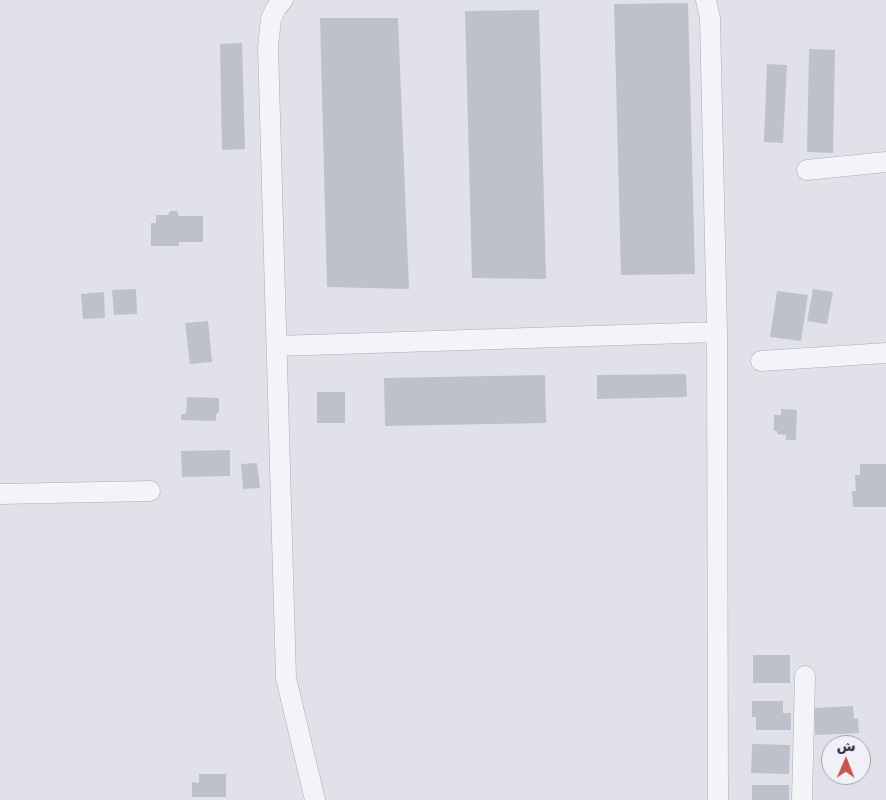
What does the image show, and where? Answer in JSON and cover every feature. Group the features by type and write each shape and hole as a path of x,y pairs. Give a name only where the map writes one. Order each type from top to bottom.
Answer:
{"street":[{"path":"283,0 276,8 271,19 268,47 286,678 315,800"},
{"path":"706,0 710,18 717,332 718,800"},
{"path":"807,170 886,162"},
{"path":"277,346 717,332"},
{"path":"761,361 886,353"},
{"path":"0,494 150,491"},
{"path":"802,800 805,676"}],"building":[{"path":"688,3 695,274 621,275 614,4"},
{"path":"539,10 546,279 472,278 465,11"},
{"path":"320,18 398,18 409,289 327,287"},
{"path":"242,43 245,149 222,150 220,44"},
{"path":"809,49 835,50 833,153 807,152"},
{"path":"767,64 787,65 783,143 764,142"},
{"path":"170,211 177,211 179,216 203,216 203,242 179,242 179,246 151,246 151,223 156,223 156,215 168,215"},
{"path":"136,289 137,314 114,315 112,290"},
{"path":"813,289 833,292 827,324 807,321"},
{"path":"777,291 808,295 801,341 770,337"},
{"path":"104,292 105,318 83,319 81,294"},
{"path":"208,321 212,362 190,364 185,323"},
{"path":"686,374 687,397 597,399 597,375"},
{"path":"545,375 546,423 385,426 384,378"},
{"path":"317,392 345,392 345,423 317,423"},
{"path":"187,397 219,398 219,411 216,415 216,421 181,420 181,415 186,413"},
{"path":"781,409 797,410 796,440 786,440 786,435 777,434 777,431 774,431 774,415 781,415"},
{"path":"230,450 230,476 182,477 181,451"},
{"path":"257,463 260,488 243,489 241,464"},
{"path":"860,464 886,464 886,507 853,507 852,491 856,491 855,475 860,475"},
{"path":"753,655 790,655 790,683 753,683"},
{"path":"752,701 783,701 783,713 791,713 791,730 756,730 756,717 752,717"},
{"path":"853,706 854,719 858,718 859,733 815,735 814,708"},
{"path":"752,744 790,745 789,774 751,773"},
{"path":"199,774 226,774 226,797 192,797 192,782 199,783"},
{"path":"752,785 789,785 789,800 752,800"}]}
